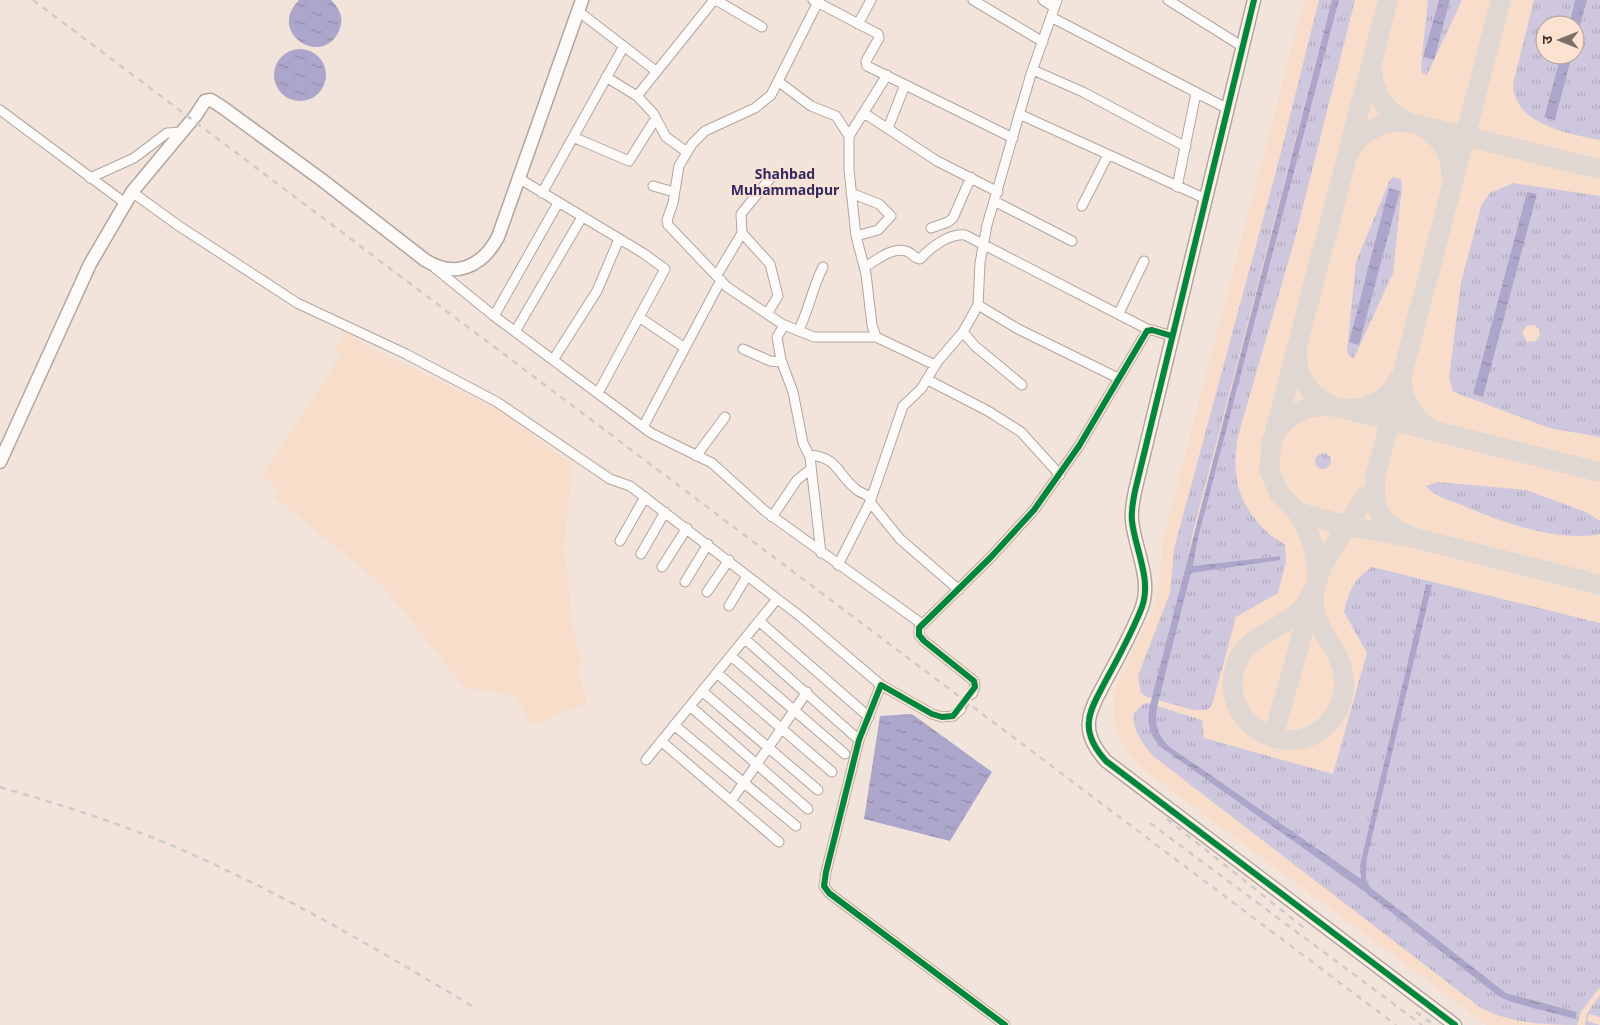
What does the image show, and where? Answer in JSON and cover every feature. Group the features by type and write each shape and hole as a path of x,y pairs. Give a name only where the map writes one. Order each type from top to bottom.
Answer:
{"street":[{"path":"637,96 715,0 762,27"},
{"path":"858,24 871,0"},
{"path":"973,0 1043,42"},
{"path":"838,565 871,499 903,406 922,389 935,365 963,332 978,305 982,245 996,202 1032,70 1056,4 1043,0"},
{"path":"1168,0 1243,47"},
{"path":"1254,0 1135,491 1131,518 1135,543 1146,583 1145,596 1132,630 1096,699 1088,720 1091,740 1097,752 1106,761 1455,1025"},
{"path":"935,365 876,337 814,337 798,332 766,314 719,278 668,225 667,215 673,203 679,166 700,134 755,108 772,95 816,1 879,36 866,61 866,65 1013,138"},
{"path":"431,264 451,269 465,269 485,256 498,238 580,6 624,46 656,71"},
{"path":"1051,17 1228,109"},
{"path":"542,193 624,46"},
{"path":"1032,70 1083,92 1186,148"},
{"path":"876,337 872,325 865,267 856,236 848,162 849,136 887,75"},
{"path":"606,78 637,96 656,118 666,137 687,152"},
{"path":"779,82 811,106 836,116 849,136"},
{"path":"888,128 905,85"},
{"path":"1177,187 1196,93"},
{"path":"0,462 87,271 129,198 196,116 205,101 211,100 322,180 431,264 494,316 516,330 643,427 717,467 772,517 922,624"},
{"path":"0,110 90,178 178,226 296,303 406,354 503,405 610,480 630,486 729,560 881,685 932,714 942,717 954,716 961,709"},
{"path":"864,114 937,161 998,192"},
{"path":"1020,114 1206,199"},
{"path":"573,137 629,161 656,118"},
{"path":"90,178 134,158 167,133 181,132"},
{"path":"1082,206 1108,155"},
{"path":"643,427 685,348 742,232 741,214 772,176"},
{"path":"931,228 948,222 953,218 971,177"},
{"path":"520,179 619,239 665,270 598,393"},
{"path":"653,186 674,192"},
{"path":"851,193 879,204 891,216 878,230 856,236"},
{"path":"494,316 558,202"},
{"path":"996,202 1072,241"},
{"path":"516,330 582,217"},
{"path":"742,232 771,267 778,296 766,314"},
{"path":"865,267 893,251 906,251 915,258 920,259 942,241 961,234 1149,330 1172,336"},
{"path":"553,360 596,291 619,239"},
{"path":"1118,313 1144,261"},
{"path":"798,332 806,316 815,282 823,267"},
{"path":"978,305 1018,329 1118,378"},
{"path":"639,317 685,348"},
{"path":"784,325 777,337 782,362 793,392 803,443 809,455 821,553"},
{"path":"972,694 975,687 974,681 924,641 919,635 918,628 959,590 1024,521 1060,475 1149,330"},
{"path":"963,332 975,346 1022,385"},
{"path":"743,349 770,361 782,362"},
{"path":"928,380 988,411 1021,432 1060,475"},
{"path":"696,456 725,417"},
{"path":"809,455 826,458 839,468 856,489 871,499 900,540 959,590"},
{"path":"772,517 797,480 811,469"},
{"path":"620,541 645,497"},
{"path":"642,554 665,512"},
{"path":"662,567 687,528"},
{"path":"684,582 708,544"},
{"path":"707,592 729,560"},
{"path":"728,606 747,576"},
{"path":"646,760 760,622 772,596"},
{"path":"760,622 869,716"},
{"path":"745,639 860,740"},
{"path":"731,656 845,754"},
{"path":"717,673 832,772"},
{"path":"881,685 860,740 826,872 826,890 1005,1025"},
{"path":"702,691 818,790"},
{"path":"731,801 767,746 807,692"},
{"path":"690,706 808,809"},
{"path":"674,725 796,826"},
{"path":"661,741 778,842"}],"shaded area":[{"path":"1304,0 1600,0 1600,1025 1487,1025 1144,770 1127,753 1116,729 1113,712 1115,688 1156,603 1164,535"},
{"path":"345,331 370,348 502,411 554,452 573,462 564,545 573,627 582,665 577,667 587,703 532,726 515,696 465,688 381,584 273,496 278,489 262,476 341,354 334,349"}],"green space":[{"path":"1319,0 1332,0 1192,536 1159,699 1191,573 1280,556 1193,567 1198,538 1339,0 1355,0 1294,242 1238,436 1236,451 1239,490 1258,523 1269,534 1285,545 1286,562 1278,593 1236,617 1212,705 1207,710 1193,710 1147,697 1141,693 1138,676 1170,593 1174,549 1279,160"},
{"path":"1428,0 1439,0 1423,57 1434,59 1450,0 1462,0 1427,75 1422,73 1421,66"},
{"path":"1534,0 1575,0 1571,15 1535,15 1535,65 1558,65 1544,116 1555,120 1569,65 1585,65 1585,15 1583,15 1587,0 1600,0 1600,140 1559,130 1532,118 1522,109 1515,98 1513,84"},
{"path":"1393,177 1401,179 1402,186 1393,273 1354,358 1349,356 1347,350 1356,262 1389,182"},
{"path":"1513,183 1600,196 1600,437 1549,428 1453,391 1449,378 1461,283 1481,206 1490,193","holes":["1527,192 1537,194 1483,397 1473,394","1528,325 1534,325 1539,329 1540,335 1536,341 1527,342 1522,332"]},
{"path":"1323,453 1329,455 1331,461 1329,467 1323,469 1317,467 1315,461 1317,455"},
{"path":"1438,482 1526,490 1586,512 1600,521 1600,534 1565,536 1528,529 1441,497 1426,486"},
{"path":"1372,567 1600,623 1600,987 1581,1012 1577,1025 1515,1020 1481,1008 1153,756 1136,730 1134,713 1143,704 1147,703 1202,720 1204,738 1333,774 1367,653 1344,612 1353,586","holes":["1426,584 1431,585 1367,858 1366,878 1370,887 1506,993 1577,1012 1576,1018 1511,1002 1498,996 1365,892 1156,742 1148,724 1157,707 1157,729 1170,747 1361,880 1360,865"]},
{"path":"1600,995 1600,1017 1589,1014 1587,1021 1600,1025 1585,1025 1587,1013"}],"water":[{"path":"299,0 331,0 334,3 340,13 341,20 340,28 333,40 323,46 312,47 293,35 289,25 290,13"},
{"path":"1332,0 1339,0 1198,538 1193,566 1280,556 1280,560 1191,573 1156,713 1158,730 1170,747 1361,879 1360,865 1426,584 1432,585 1367,858 1366,878 1370,887 1506,993 1577,1012 1576,1019 1511,1002 1498,996 1365,892 1161,747 1151,733 1148,717 1150,705"},
{"path":"1439,0 1450,0 1434,60 1423,57"},
{"path":"1575,0 1587,0 1583,15 1571,15"},
{"path":"300,49 310,51 318,57 324,65 326,75 324,85 318,93 310,99 300,101 290,99 282,93 276,85 274,75 276,65 282,57 290,51"},
{"path":"1558,65 1569,65 1555,120 1544,117"},
{"path":"1389,188 1400,191 1359,345 1349,342"},
{"path":"1527,192 1537,194 1483,397 1473,394"},
{"path":"912,714 992,772 950,841 864,819 880,716"}],"taxiway":[{"path":"1275,431 1388,0"},
{"path":"1415,538 1387,523 1382,517 1376,501 1375,478 1501,0"},
{"path":"1372,70 1375,88 1383,102 1394,113 1410,123 1600,169"},
{"path":"1350,151 1361,137 1375,127 1392,123 1410,123"},
{"path":"1423,128 1436,137 1445,148 1452,178"},
{"path":"1297,354 1299,371 1306,385 1317,397 1332,406 1600,472"},
{"path":"1350,409 1365,407 1379,401 1390,392 1399,379"},
{"path":"1402,380 1404,395 1410,408 1432,430"},
{"path":"1332,406 1310,407 1292,415 1279,428 1272,439 1269,470 1279,493 1297,512 1347,526 1415,538 1600,585"},
{"path":"1274,734 1322,565 1366,496"},
{"path":"1297,512 1312,542 1317,576"},
{"path":"1315,587 1315,614 1342,667 1344,676 1343,696 1335,714 1322,729 1306,738 1288,740 1272,737 1257,729 1244,718 1236,703 1232,686 1235,668 1246,648 1301,610 1315,587"}],"tunnel":[{"path":"961,709 972,694"}],"railway":[{"path":"33,0 1396,1025"},
{"path":"0,787 76,810 176,847 271,892 341,929 477,1009"},
{"path":"1167,819 1304,928"},
{"path":"1150,823 1422,1025"},
{"path":"1416,1012 1434,1025"}],"cycle path":[{"path":"1254,0 1135,491 1132,521 1144,575 1145,596 1134,626 1093,706 1089,721 1089,732 1096,748 1106,761 1455,1025"},
{"path":"1005,1025 829,893 824,886 826,872 859,740 881,685 932,714 942,717 953,716 975,687 974,681 924,641 919,635 919,628 991,557 1034,510 1079,446 1147,331 1152,330 1172,336"}],"district":[{"name":"Shahbad Muhammadpur","path":"785,182"}]}
